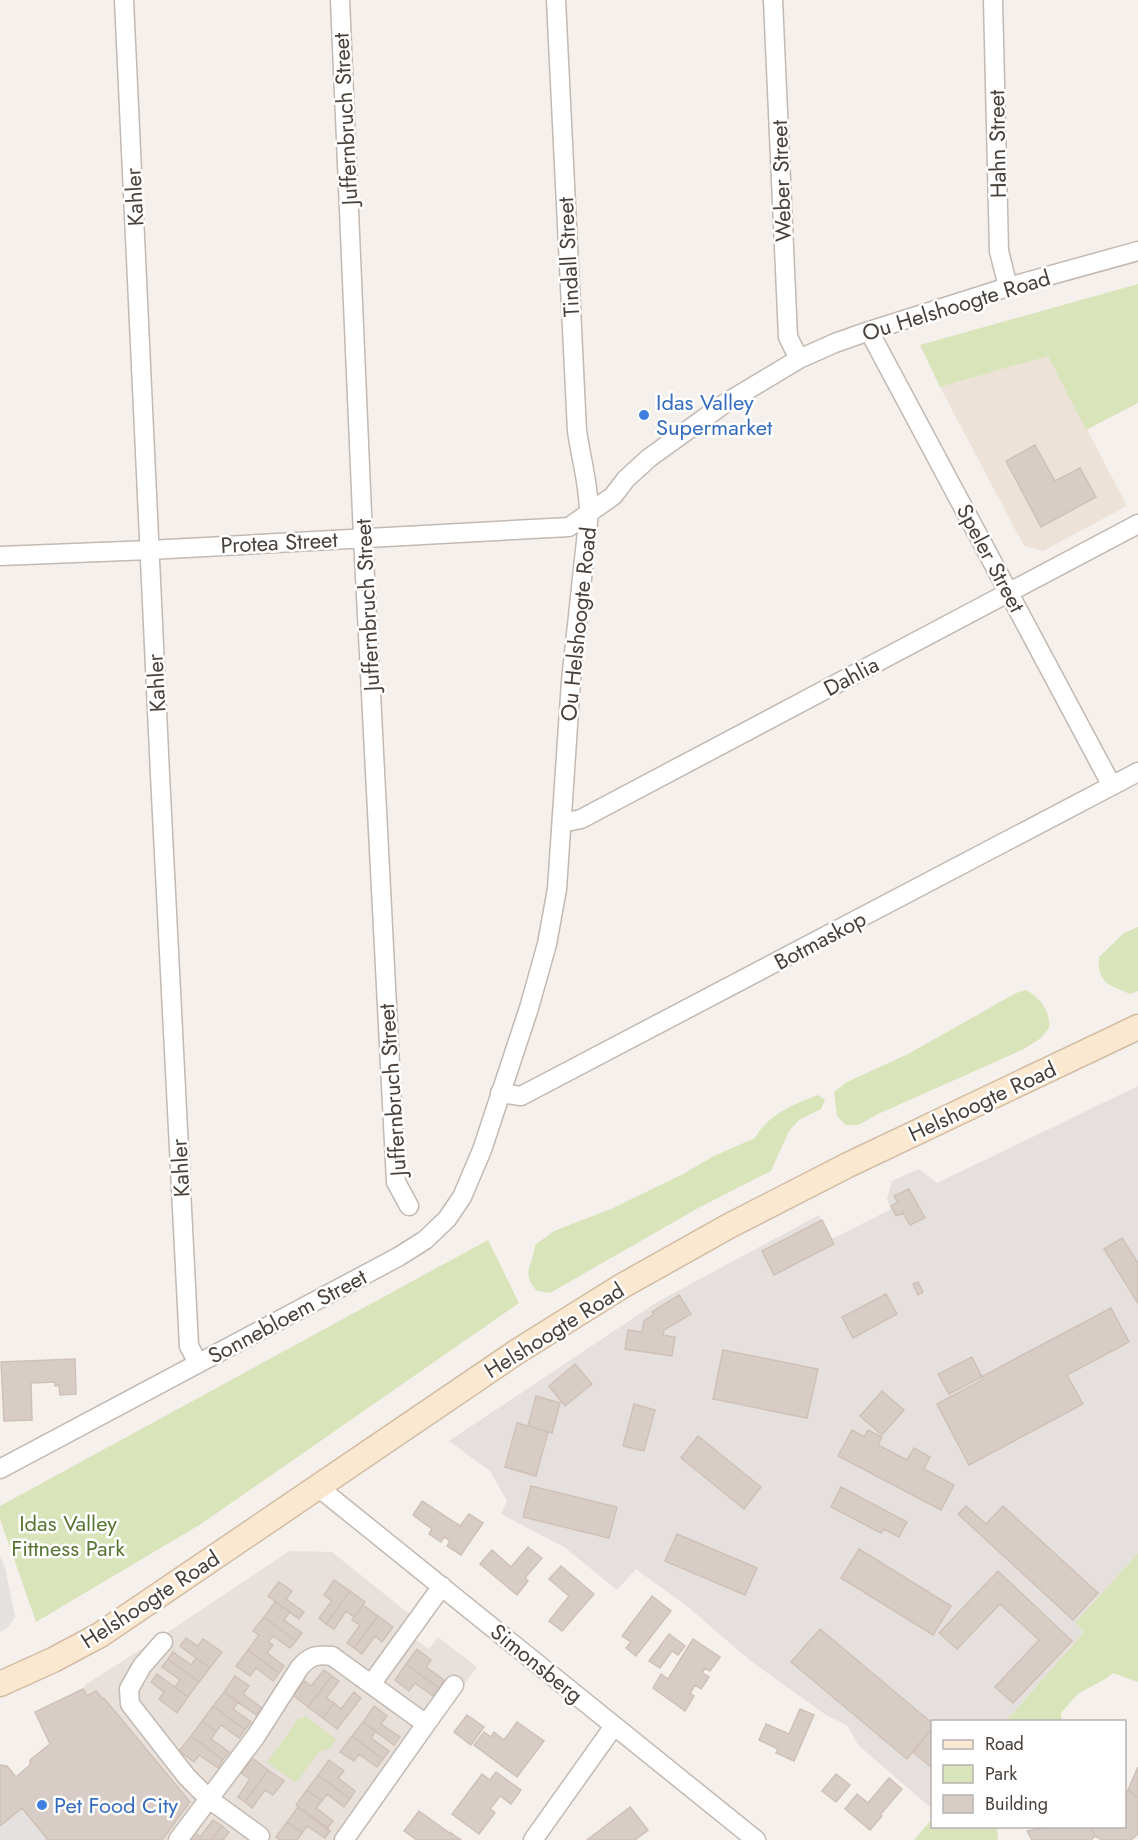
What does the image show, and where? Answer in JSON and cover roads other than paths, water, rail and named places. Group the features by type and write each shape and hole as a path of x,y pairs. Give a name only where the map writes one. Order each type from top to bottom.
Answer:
{"main road":[{"name":"Helshoogte Road","path":"0,1684 100,1635 518,1351 622,1286 729,1226 848,1165 1138,1027"}],"street":[{"name":"Kahler","path":"124,0 189,1346 198,1363"},
{"name":"Juffernbruch Street","path":"340,0 363,537 396,1182 409,1206"},
{"name":"Tindall Street","path":"556,0 577,431 582,467 589,490 589,513"},
{"name":"Weber Street","path":"773,0 788,337 799,359"},
{"name":"Hahn Street","path":"993,0 999,251 1008,287"},
{"name":"Ou Helshoogte Road","path":"500,1093 529,1008 547,944 557,889 571,681 589,513 613,496 626,479 649,458 724,404 799,359 869,331 1008,287 1138,251"},
{"name":"Speler Street","path":"869,331 1112,786"},
{"name":"Protea Street","path":"0,556 569,527 589,513"},
{"name":"Dahlia","path":"562,823 581,819 1138,524"},
{"name":"Botmaskop","path":"500,1093 521,1096 1138,772"},
{"name":"Sonnebloem Street","path":"0,1469 398,1257 425,1240 447,1219 462,1197 482,1150 500,1093"},
{"name":"Simonsberg","path":"318,1487 756,1840"},
{"path":"372,1683 442,1586"},
{"path":"163,1642 142,1666 129,1689 130,1704 188,1777 209,1799 260,1836"},
{"path":"178,1840 256,1736 278,1698 308,1658 319,1654 332,1656 426,1724"},
{"path":"344,1840 454,1685"},
{"path":"533,1840 614,1726"}],"place":[{"name":"Idas Valley Supermarket","path":"644,415"},
{"name":"Pet Food City","path":"42,1805"}],"park label":[{"name":"Idas Valley Fittness Park","path":"68,1536"}]}
